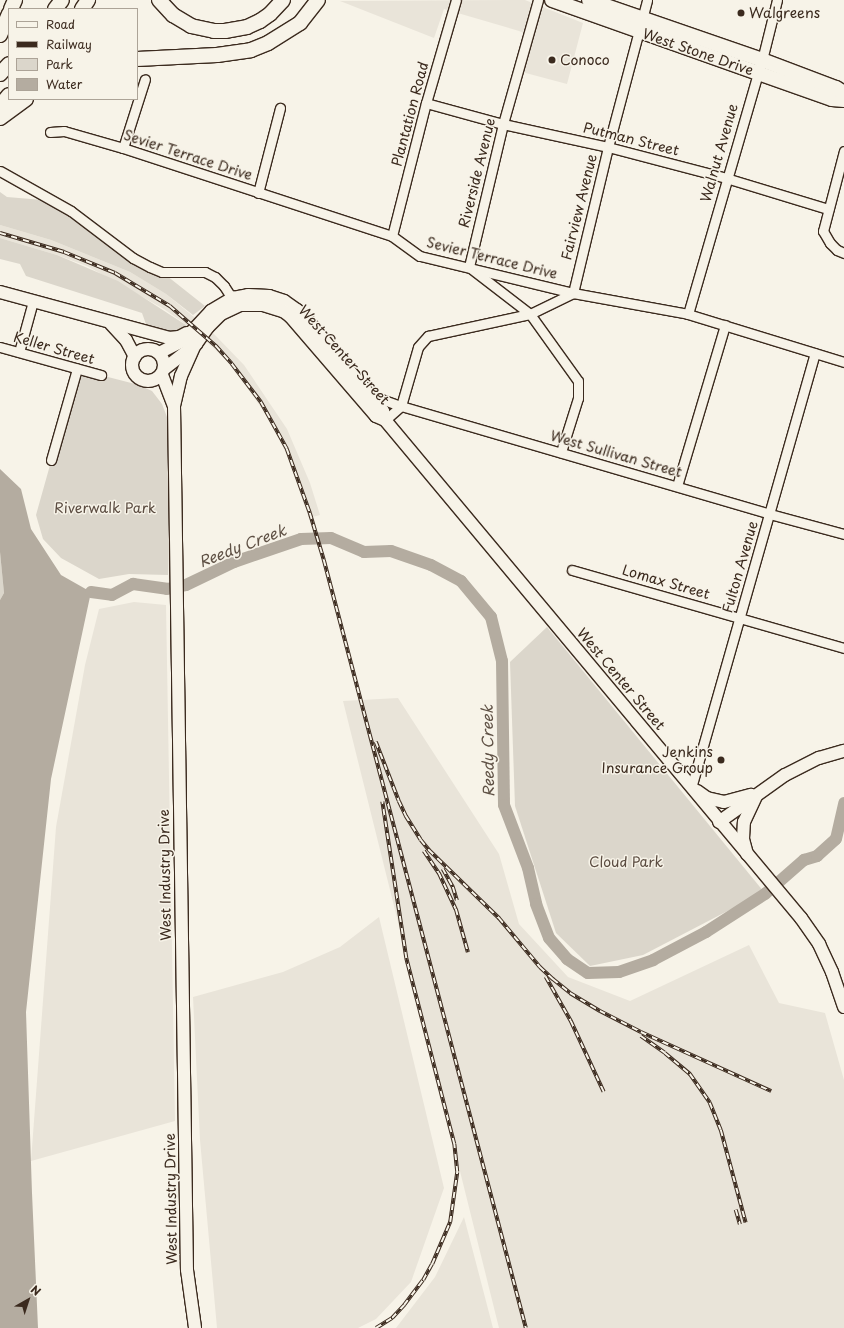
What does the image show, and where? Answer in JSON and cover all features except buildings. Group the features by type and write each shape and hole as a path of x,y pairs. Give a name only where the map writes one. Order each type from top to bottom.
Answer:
{"highway":[{"path":"56,8 62,0"},
{"path":"159,0 172,15 191,26 214,31 225,31 247,27 260,21 270,14 283,0"},
{"path":"284,34 297,20 310,0"},
{"path":"138,59 236,53 268,43 300,23 318,0"},
{"name":"West Stone Drive","path":"552,0 641,26 760,67 836,88 844,93"},
{"name":"West Stone Drive","path":"572,0 578,2 590,0 641,26"},
{"path":"0,36 8,16"},
{"path":"0,74 8,65"},
{"name":"West Stone Drive","path":"760,67 832,99 844,100"},
{"path":"0,106 8,97"},
{"path":"0,118 25,100"}],"main road":[{"path":"0,292 169,338 179,337 191,330"},
{"name":"West Center Street","path":"159,353 176,346 183,341 191,330 211,311 235,302 248,295 269,296 284,301 297,310 383,411 385,420"},
{"name":"West Center Street","path":"163,372 196,344 214,320 235,302 263,305 283,311 290,316 376,416 385,420 748,857 801,918 819,944 832,972 844,1007"},
{"path":"113,324 146,349 154,350 163,358 163,372 157,379 148,381 140,379 136,375 132,364 139,352 146,349"},
{"path":"113,324 126,340 135,357"},
{"path":"174,406 181,376 196,344"},
{"name":"West Industry Drive","path":"163,372 174,406 187,1270 195,1328"},
{"name":"West Industry Drive","path":"148,381 159,389 169,407 174,422"},
{"path":"719,822 784,775 819,758 844,751"},
{"path":"691,788 707,798 720,801 728,801 758,793"},
{"path":"748,857 743,839 744,822 758,793"}],"street":[{"name":"Plantation Road","path":"392,236 426,103 456,0"},
{"name":"Riverside Avenue","path":"469,267 504,124 538,0"},
{"name":"Fairview Avenue","path":"572,293 608,147 647,0"},
{"name":"Walnut Avenue","path":"688,314 726,178 760,67 777,0"},
{"path":"123,148 145,79"},
{"name":"Putman Street","path":"426,103 504,124 608,147 726,178 828,209"},
{"path":"258,193 280,108"},
{"name":"Sevier Terrace Drive","path":"50,132 64,131 123,148 392,236 420,256 572,293 688,314 844,362"},
{"path":"844,151 823,231 830,243 837,250 844,253"},
{"path":"0,171 71,210 133,258 162,272 205,272 215,277 235,302"},
{"path":"469,267 530,314 578,381 578,398 561,452"},
{"path":"385,420 402,406 418,347 428,336 530,314 572,293"},
{"path":"19,352 33,301"},
{"path":"677,486 725,325"},
{"name":"Keller Street","path":"0,347 101,375"},
{"name":"Fulton Avenue","path":"691,788 815,353"},
{"path":"51,460 77,369"},
{"name":"West Sullivan Street","path":"369,394 402,406 770,514 844,534"},
{"name":"Lomax Street","path":"572,570 844,648"}],"shaded area":[{"path":"525,0 583,23 567,84 522,72 532,36 519,31 444,9 434,38 340,1"},
{"path":"0,225 51,240 130,272 166,294 200,322 192,329 164,309 87,266 57,255 0,238"},
{"path":"213,333 244,365 287,429 310,483 320,515 309,518 288,458 272,423 231,365 206,341"},
{"path":"134,602 166,605 175,1121 31,1161 56,827 85,665 99,609"},
{"path":"398,698 499,854 519,924 568,977 630,1001 749,945 779,1003 825,1013 844,1080 844,1328 499,1328 343,701"},
{"path":"379,917 444,1188 411,1282 376,1319 358,1328 217,1328 200,1140 193,997 283,972 340,947"},
{"path":"464,1217 493,1328 396,1328 435,1277"}],"green space":[{"path":"0,192 7,197 55,201 113,243 162,272 205,306 193,315 166,294 130,272 51,240 0,225"},
{"path":"0,238 57,255 118,281 192,329 179,337 147,327 142,313 26,276 20,264 0,259"},
{"name":"Riverwalk Park","path":"77,369 139,385 152,391 162,404 167,417 168,575 129,574 99,579 61,558 43,539 36,515"},
{"path":"0,552 4,593 0,600"},
{"name":"Cloud Park","path":"547,627 764,892 643,955 590,966 556,933 515,806 510,662"}],"water":[{"path":"0,469 21,489 31,529 61,575 91,592 51,779 26,1012 38,1328 0,1328 0,600 4,593 0,552"}],"waterway":[{"name":"Reedy Creek","path":"91,592 112,595 133,584 167,589 186,585 234,562 301,539 331,538 364,552 391,551 431,565 461,581 491,617 502,661 504,805 528,868 536,904 549,938 567,959 588,973 619,972 653,960 706,932 765,894 804,860 817,856 836,839 844,803"}],"railway":[{"path":"0,233 64,252 115,273 170,306 216,346 232,364 261,402 287,449 310,513 324,560 526,1328"},
{"path":"376,742 399,801 406,816 421,840 429,850 499,918 540,967 553,979 570,993 600,1011 641,1032 771,1091"},
{"path":"376,1328 392,1318 404,1305 423,1280 432,1264 450,1222 457,1172 454,1144 406,958 382,802"},
{"path":"424,851 439,873 456,909 468,952"},
{"path":"443,869 453,887 457,900"},
{"path":"546,977 571,1021 604,1092"},
{"path":"641,1036 665,1053 690,1074 710,1103 721,1130 746,1223"},
{"path":"736,1210 740,1224"}],"place":[{"name":"Walgreens","path":"741,13"},
{"name":"Conoco","path":"552,60"},
{"name":"Jenkins Insurance Group","path":"721,760"}]}
